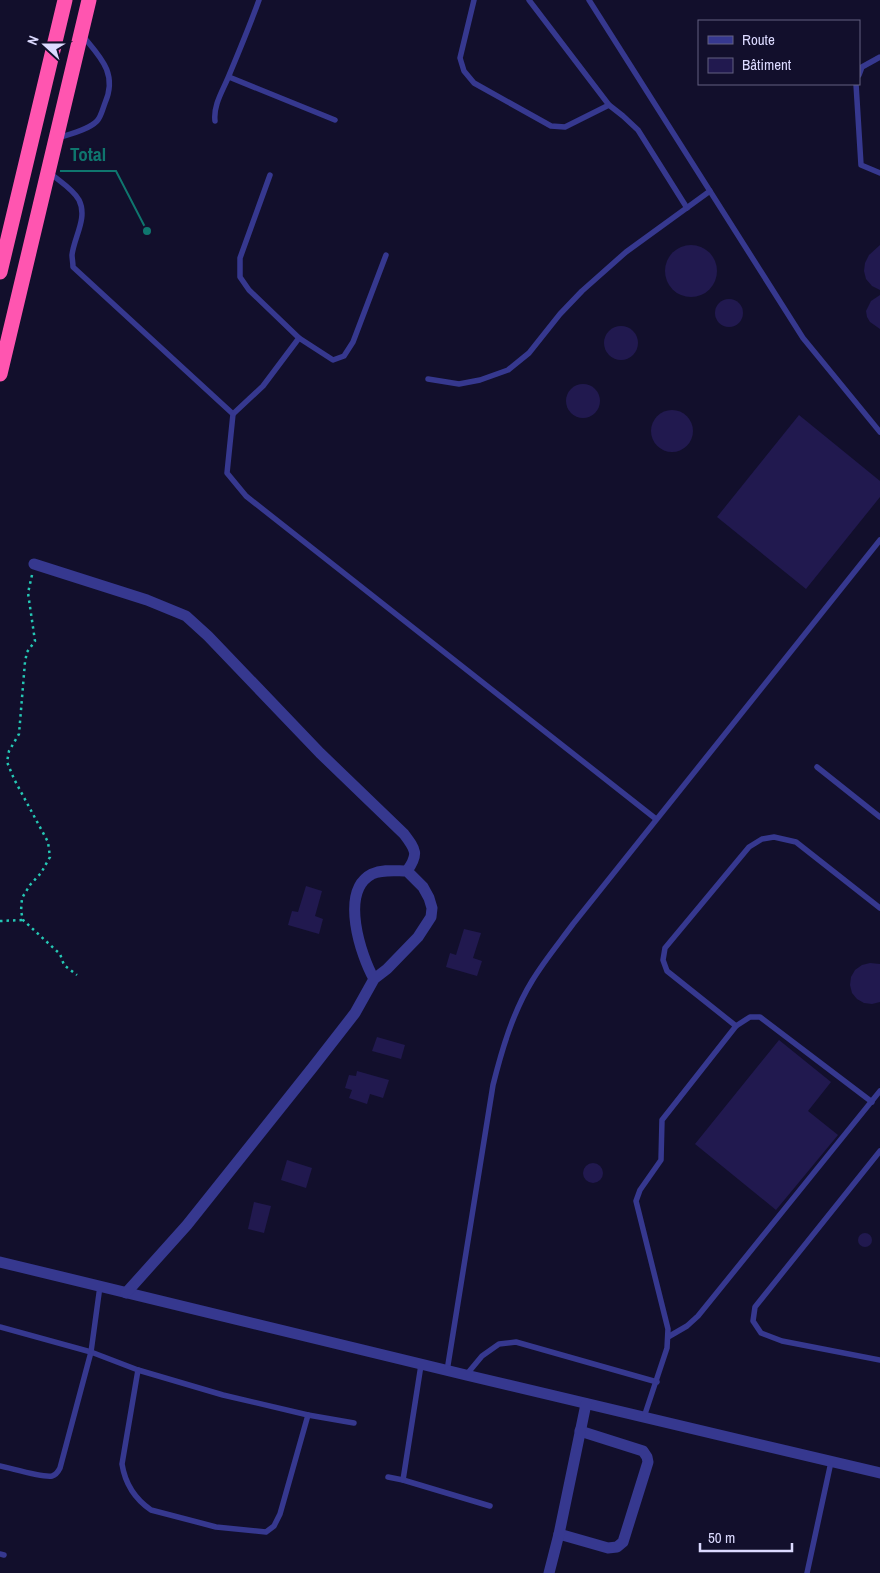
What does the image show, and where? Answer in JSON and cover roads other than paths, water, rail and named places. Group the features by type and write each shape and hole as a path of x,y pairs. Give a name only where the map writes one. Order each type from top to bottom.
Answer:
{"highway":[{"path":"0,272 65,0"},
{"path":"0,374 89,0"}],"street":[{"path":"34,564 147,600 186,616 208,636 320,753 404,834 416,853 407,871"},
{"path":"126,1292 187,1225 313,1067 355,1013 374,979 387,969 418,937 431,917 432,908 423,887 407,871 384,871 372,874 364,881 357,893 355,905 359,942 367,966 374,979"},
{"path":"0,1262 421,1365 880,1473"},
{"path":"549,1573 586,1404"},
{"path":"559,1534 608,1548 617,1547 623,1542 648,1462 643,1451 580,1431"}],"lane":[{"path":"215,121 214,112 216,104 229,78 259,0"},
{"path":"474,0 460,58 464,72 474,83 551,126 566,127 609,105"},
{"path":"529,0 609,105 638,130 687,208"},
{"path":"589,0 803,338 880,432"},
{"path":"56,139 84,129 98,120 110,91 109,79 102,59 81,34"},
{"path":"860,72 862,66 880,57"},
{"path":"229,78 335,120"},
{"path":"856,85 861,165 880,173"},
{"path":"49,171 72,191 79,200 82,210 80,227 72,253 73,266 233,414"},
{"path":"270,175 240,258 240,277 249,290 299,338 333,360 344,356 352,342 386,256"},
{"path":"428,379 459,384 480,380 508,370 529,353 560,314 582,291 626,252 710,191"},
{"path":"299,338 263,386 233,414 227,473 237,487 656,819"},
{"path":"447,1371 471,1230 488,1111 501,1054 517,1012 532,981 572,924 880,540"},
{"path":"817,767 880,817"},
{"path":"736,1026 667,971 663,960 665,948 749,847 762,839 774,837 796,842 880,908"},
{"path":"644,1417 668,1348 668,1328 636,1201 640,1190 661,1160 662,1120 736,1026 750,1017 760,1017 872,1102"},
{"path":"668,1337 687,1326 698,1316 880,1091"},
{"path":"880,1151 755,1307 753,1321 761,1333 782,1341 880,1360"},
{"path":"0,1466 44,1476 52,1476 60,1468 91,1352 100,1286"},
{"path":"0,1327 91,1352 138,1370 223,1395 354,1423"},
{"path":"466,1375 482,1356 499,1344 516,1342 657,1382"},
{"path":"403,1480 421,1365"},
{"path":"138,1370 122,1464 124,1476 129,1487 143,1504 152,1510 216,1527 266,1532 274,1526 280,1514 308,1414"},
{"path":"807,1573 831,1462"},
{"path":"388,1477 490,1506"}],"place":[{"name":"Total","path":"147,231"}]}
